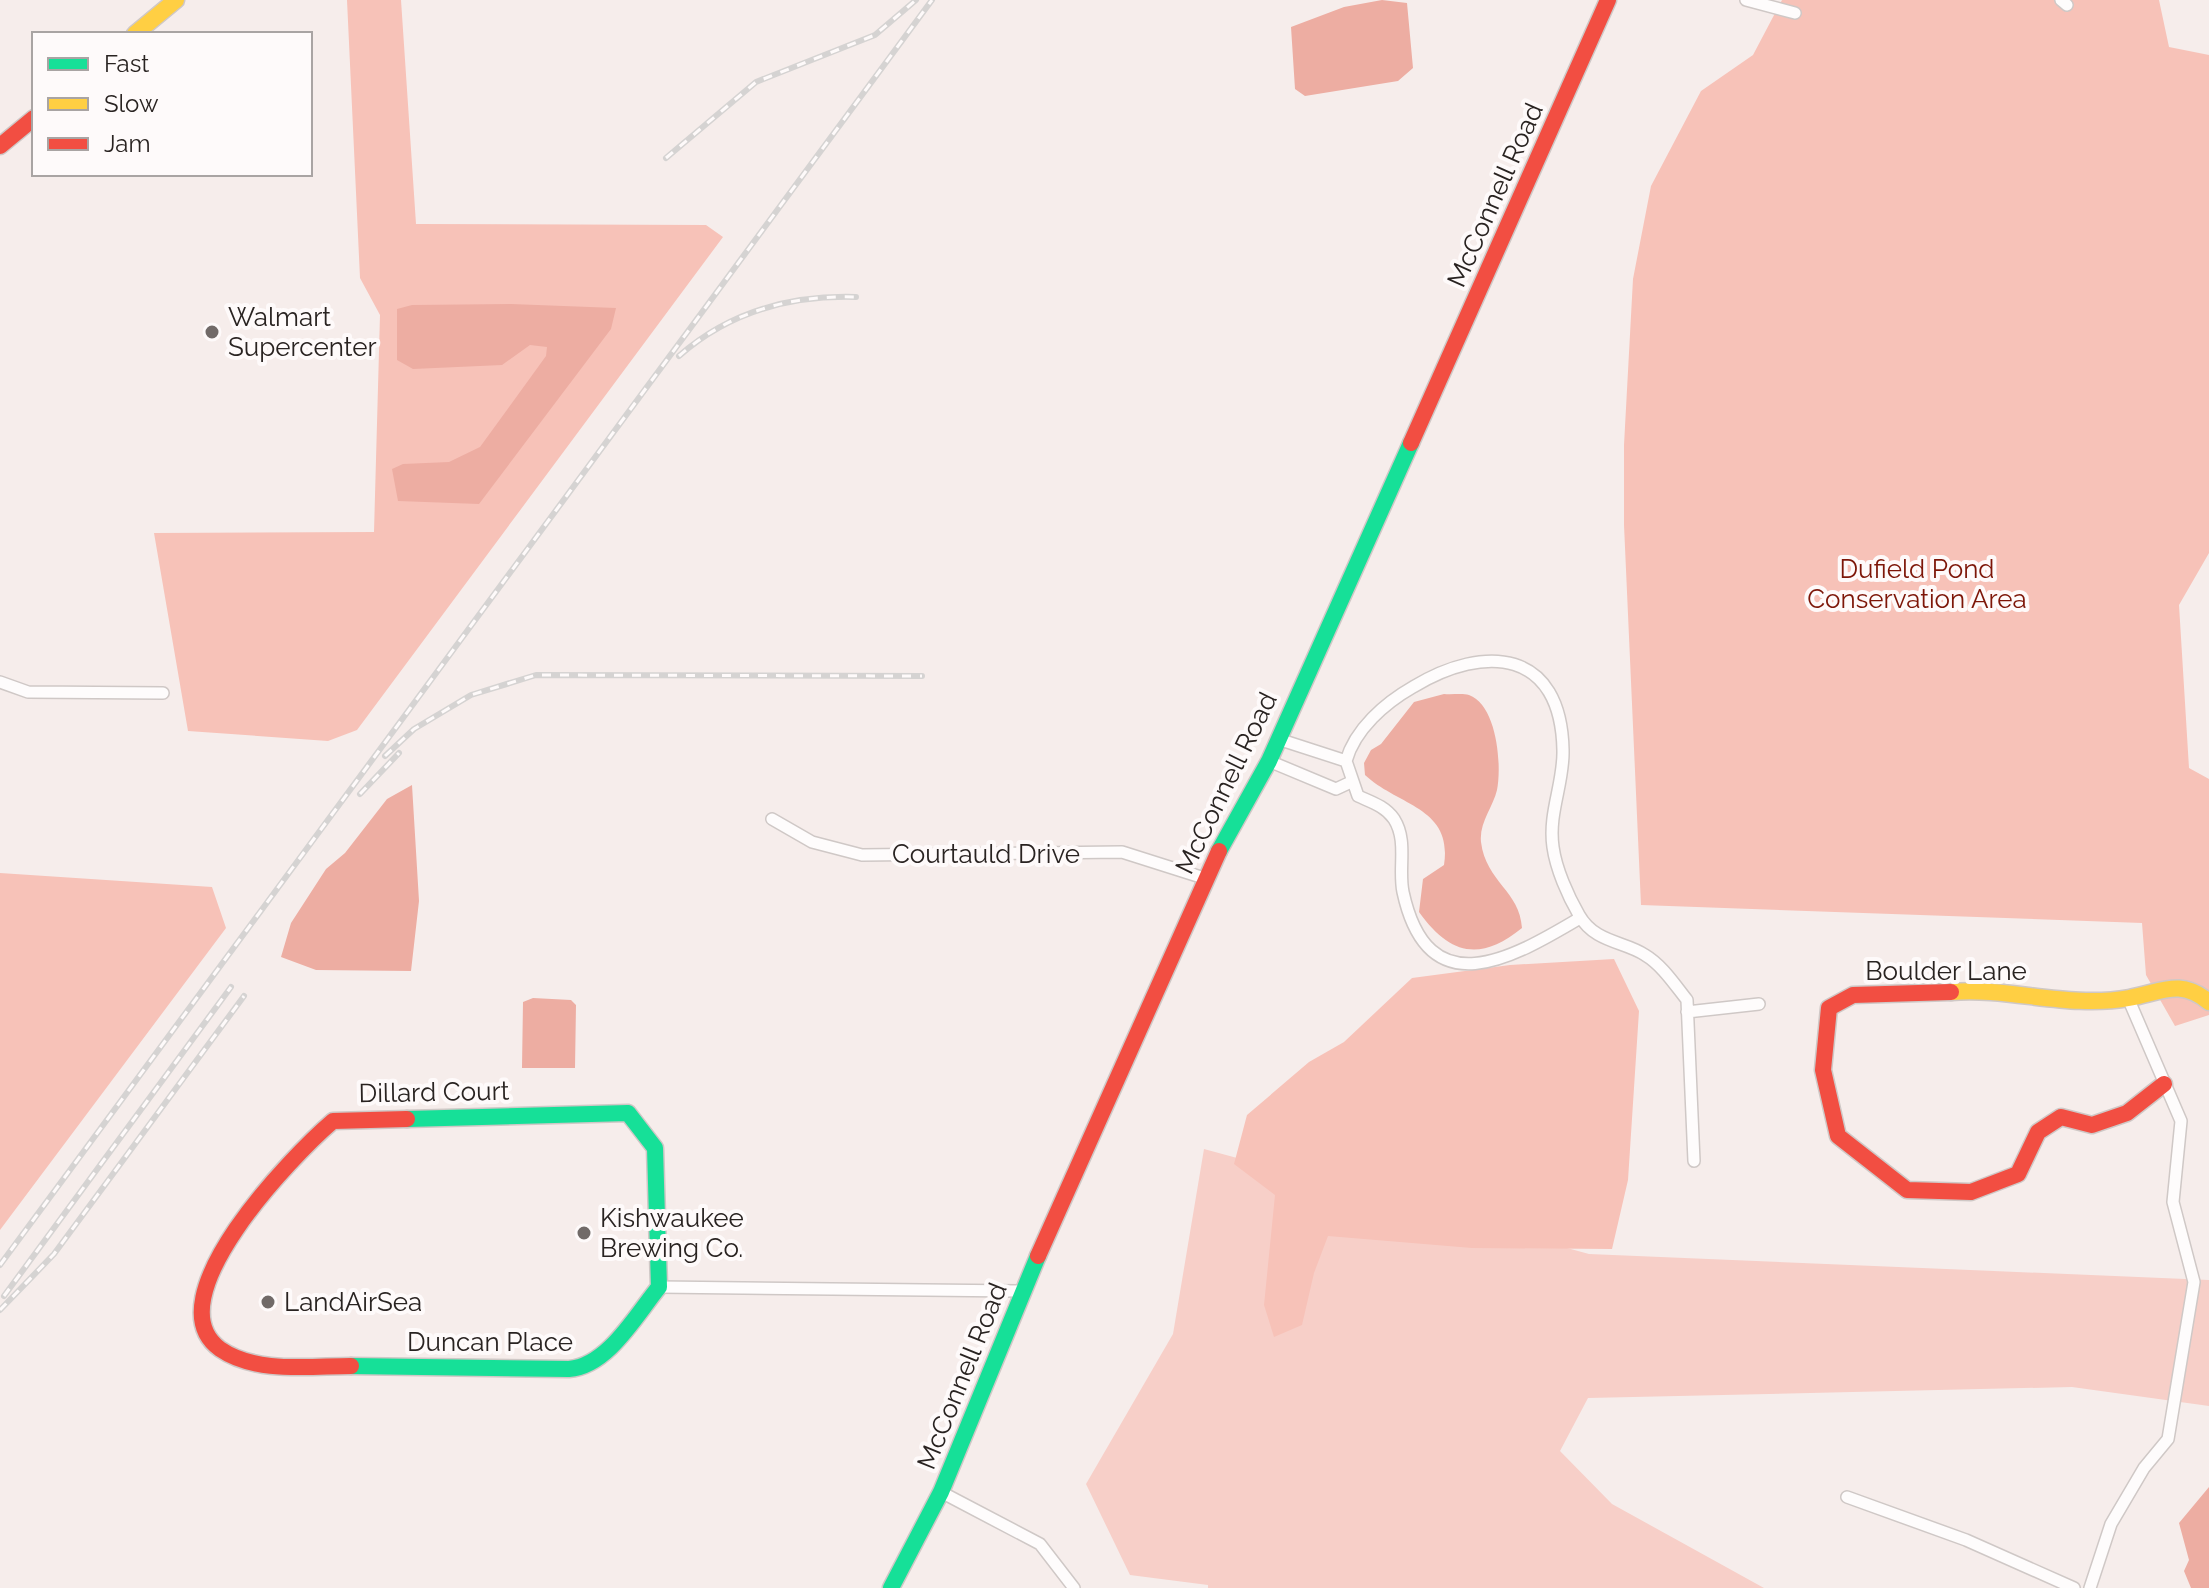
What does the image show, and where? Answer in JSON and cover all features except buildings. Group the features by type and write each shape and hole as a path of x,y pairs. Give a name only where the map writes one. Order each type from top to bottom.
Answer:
{"street":[{"path":"137,32 176,0"},
{"name":"McConnell Road","path":"891,1588 941,1492 1022,1291 1179,945 1204,878 1269,761 1608,0"},
{"path":"1746,0 1795,13"},
{"path":"0,146 32,120"},
{"path":"1580,918 1546,939 1473,966 1437,957 1416,930 1403,890 1401,838 1395,821 1385,808 1358,796 1346,761 1351,744 1390,700 1430,677 1479,660 1518,663 1534,671 1559,720 1564,752 1552,811 1553,849 1580,918 1610,943 1645,954 1687,1000 1694,1161"},
{"path":"0,682 28,692 163,693"},
{"path":"1278,739 1346,761"},
{"path":"1269,761 1336,789 1351,782"},
{"name":"Courtauld Drive","path":"772,819 812,842 862,855 969,857 1122,852 1204,878"},
{"path":"2090,1588 2111,1524 2144,1468 2168,1439 2194,1282 2173,1202 2181,1121 2128,998 2167,988 2193,989 2209,1002"},
{"name":"Boulder Lane","path":"2128,998 2085,1002 1966,991 1904,996 1853,995 1829,1008 1823,1070 1838,1136 1907,1190 1971,1192 2018,1174 2038,1132 2061,1117 2092,1125 2127,1113 2164,1084"},
{"path":"1687,1012 1759,1004"},
{"name":"Dillard Court","path":"259,1365 222,1352 205,1333 200,1306 205,1283 258,1201 324,1127 347,1118 628,1113 655,1148 659,1287"},
{"path":"659,1287 1022,1291"},
{"name":"Duncan Place","path":"259,1365 581,1368 602,1355 659,1287"},
{"path":"941,1492 1040,1544 1074,1588"},
{"path":"1847,1497 1966,1540 2074,1588"}],"shaded area":[{"path":"1382,0 1407,3 1413,68 1398,81 1305,96 1295,89 1291,27 1344,7"},
{"path":"511,304 616,308 611,329 479,504 398,501 392,469 403,464 449,462 480,447 546,356 547,347 530,345 502,365 413,369 397,360 397,309 412,305"},
{"path":"1444,694 1466,694 1478,701 1491,723 1498,752 1497,790 1482,828 1481,842 1489,867 1520,915 1522,928 1493,946 1479,949 1454,945 1442,937 1419,912 1423,879 1444,865 1445,846 1440,831 1432,819 1420,810 1365,775 1364,763 1371,750 1381,744 1414,702"},
{"path":"412,785 419,901 411,971 316,970 281,957 291,923 326,869 345,853 387,799"},
{"path":"533,998 571,1000 576,1005 575,1068 522,1068 523,1002"},
{"path":"1204,1149 1589,1254 2209,1280 2209,1406 2072,1387 1588,1398 1560,1451 1612,1504 1764,1588 1208,1588 1208,1585 1130,1575 1086,1484 1173,1334"},
{"path":"2209,1487 2209,1588 2191,1588 2184,1571 2189,1560 2179,1523"}],"green space":[{"path":"347,0 401,0 416,224 706,225 723,237 357,730 328,741 188,731 154,533 374,532 380,315 360,278"},
{"name":"Dufield Pond Conservation Area","path":"1782,0 2159,0 2169,47 2209,55 2209,553 2179,605 2189,768 2209,779 2209,1015 2175,1026 2146,975 2142,923 1641,905 1624,525 1624,445 1633,279 1651,186 1701,91 1753,55"},
{"path":"0,873 212,887 226,928 0,1230"},
{"path":"1614,959 1639,1011 1628,1180 1612,1249 1472,1248 1328,1236 1314,1273 1302,1325 1274,1337 1264,1305 1275,1195 1234,1164 1247,1115 1309,1062 1344,1042 1412,978 1510,965"}],"railway":[{"path":"666,158 756,82 875,35 916,0"},
{"path":"0,1265 932,0"},
{"path":"679,356 718,328 762,309 808,299 856,297"},
{"path":"385,756 414,729 471,695 536,675 922,676"},
{"path":"360,794 399,753"},
{"path":"4,1296 231,987"},
{"path":"0,1310 54,1254 244,996"}],"traffic: fast":[{"path":"1219,851 1269,761 1411,443"},
{"path":"351,1366 569,1369 583,1366 609,1349 659,1287 655,1148 628,1113"},
{"path":"407,1119 628,1113"},
{"path":"891,1588 941,1492 1038,1256"}],"traffic: slow":[{"path":"137,32 176,0"},
{"path":"1951,992 1995,992 2062,1000 2107,1001 2180,989 2189,990 2209,1002"}],"traffic: jam":[{"path":"1411,443 1608,0"},
{"path":"0,146 32,120"},
{"path":"1038,1256 1219,851"},
{"path":"1951,992 1853,995 1829,1008 1823,1070 1838,1136 1907,1190 1971,1192 2018,1174 2038,1132 2061,1117 2092,1125 2127,1113 2164,1084"},
{"path":"351,1366 284,1367 234,1357 220,1349 204,1327 203,1297 215,1264 236,1229 289,1164 333,1121 407,1119"}],"place":[{"name":"Walmart Supercenter","path":"212,332"},
{"name":"Kishwaukee Brewing Co.","path":"584,1233"},
{"name":"LandAirSea","path":"268,1302"}]}
